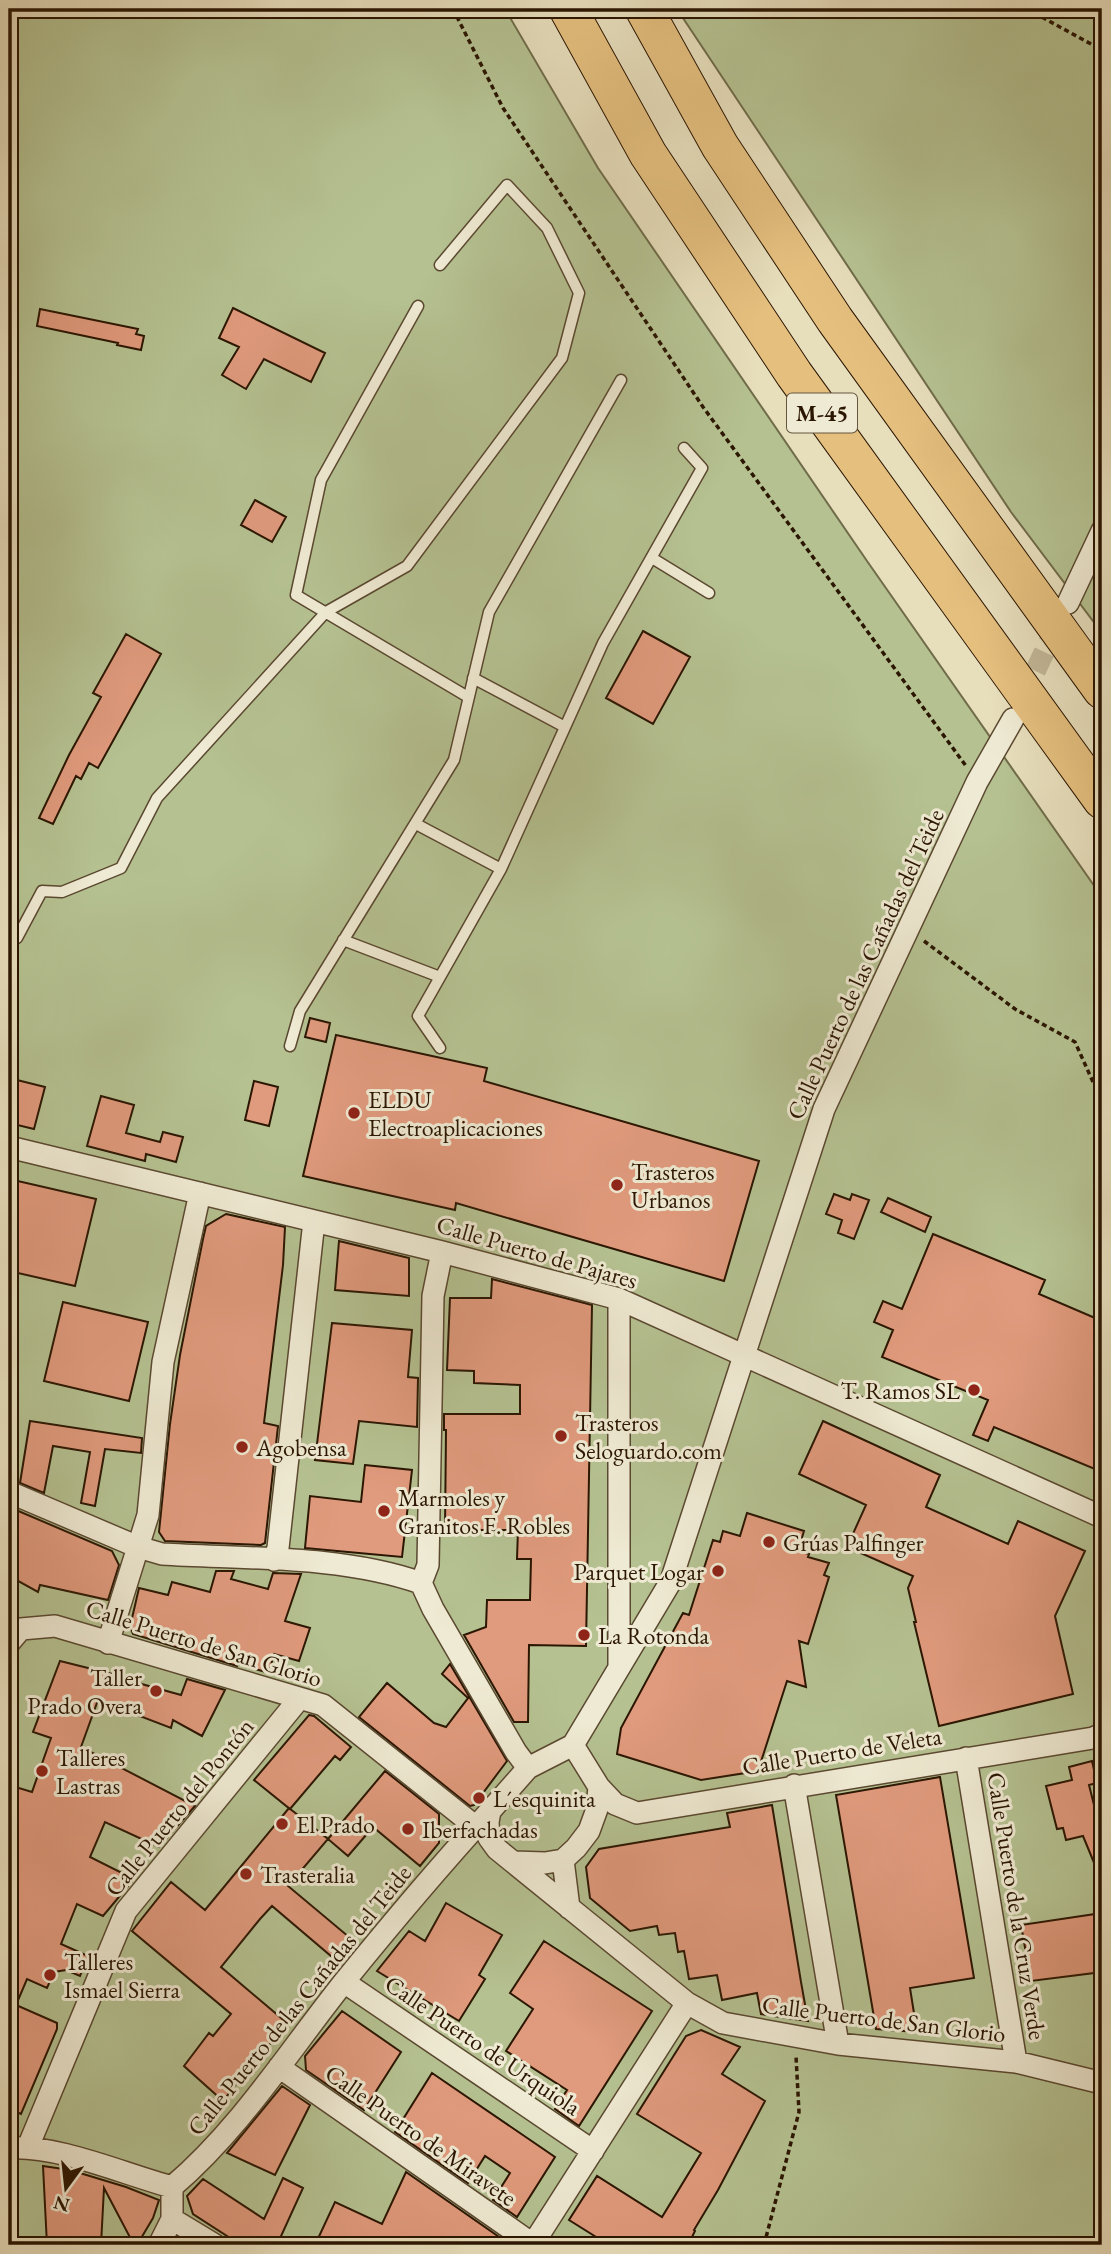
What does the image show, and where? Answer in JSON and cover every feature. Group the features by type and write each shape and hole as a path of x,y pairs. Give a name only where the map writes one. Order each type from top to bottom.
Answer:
{"highway":[{"name":"M-45","path":"568,9 648,154 794,374 1102,800"},
{"name":"M-45","path":"644,9 720,146 835,320 1102,690"}],"street":[{"path":"1068,603 1102,531"},
{"name":"Calle Puerto de las Cañadas del Teide","path":"573,1745 671,1581 824,1109 977,782 1013,719"},
{"name":"Calle Puerto de Pajares","path":"9,1147 442,1252 619,1298 1102,1517"},
{"path":"108,1643 148,1516 163,1362 200,1193"},
{"path":"274,1560 283,1507 314,1221"},
{"path":"421,1583 428,1565 433,1296 442,1252"},
{"path":"619,1298 619,1669"},
{"path":"9,1492 138,1547 162,1554 340,1564 390,1572 421,1583 433,1609 528,1768"},
{"name":"Calle Puerto de San Glorio","path":"9,1643 21,1629 55,1626 323,1705 476,1827"},
{"name":"Calle Puerto del Pontón","path":"19,2148 126,1911 299,1699"},
{"name":"Calle Puerto de Veleta","path":"599,1787 615,1804 637,1813 1102,1734"},
{"path":"453,1853 484,1845 505,1855 545,1863 563,1860 589,1831 597,1809 599,1787 573,1745 528,1768 490,1811 489,1838 505,1855"},
{"name":"Calle Puerto de la Cruz Verde","path":"966,1758 1016,2062"},
{"path":"794,1785 838,2044"},
{"name":"Calle Puerto de las Cañadas del Teide","path":"172,2187 198,2165 279,2067 344,1982 490,1811"},
{"name":"Calle Puerto de San Glorio","path":"505,1855 687,2003 723,2023 838,2044 1016,2062 1102,2083"},
{"path":"563,1860 569,1908"},
{"name":"Calle Puerto de Urquiola","path":"344,1982 593,2151"},
{"path":"533,2245 687,2003"},
{"name":"Calle Puerto de Miravete","path":"279,2067 533,2245"},
{"path":"19,2148 64,2155 172,2187 172,2219 159,2245"},
{"path":"172,2219 215,2245"}],"lane":[{"path":"9,942 17,938 41,891 62,892 121,868 157,798 326,612 407,566 562,358 579,293 547,228 506,185 440,265"},
{"path":"418,306 321,480 296,594 468,697"},
{"path":"290,1046 300,1011 454,760 489,612 621,380"},
{"path":"440,1048 418,1016 501,869 603,643 702,468 684,448"},
{"path":"652,558 709,593"},
{"path":"473,678 565,727"},
{"path":"416,824 501,869"},
{"path":"343,940 440,977"}],"path":[{"path":"453,9 503,108 703,407 977,782"},
{"path":"1027,9 1102,50"},
{"path":"908,930 1015,1009 1075,1041 1102,1102"},
{"path":"764,2245 799,2112 796,2037"}],"green space":[{"path":"9,9 505,9 598,168 867,561 1102,897 1102,2245 9,2245"},
{"path":"677,9 1102,9 1102,633 1011,512"}],"building":[{"path":"233,308 325,353 311,382 264,359 246,389 222,375 239,347 219,338"},
{"path":"40,309 138,329 136,334 144,336 141,350 37,326"},
{"path":"255,500 286,517 272,542 241,525"},
{"path":"643,631 690,657 653,724 606,698"},
{"path":"126,634 161,654 98,768 89,763 81,779 76,776 53,824 39,818 101,697 93,693"},
{"path":"310,1018 330,1023 326,1042 305,1037"},
{"path":"336,1035 487,1068 484,1081 759,1161 724,1281 456,1203 455,1210 303,1176"},
{"path":"9,1078 45,1087 34,1129 9,1123"},
{"path":"254,1081 278,1087 269,1126 245,1120"},
{"path":"101,1096 134,1105 126,1133 160,1142 163,1132 183,1137 176,1162 146,1154 145,1161 87,1146"},
{"path":"9,1179 96,1199 75,1286 9,1271"},
{"path":"834,1194 850,1200 852,1194 869,1200 854,1239 838,1233 842,1220 826,1214"},
{"path":"888,1198 931,1217 925,1232 881,1212"},
{"path":"226,1214 285,1227 264,1423 278,1426 265,1543 261,1545 165,1541 159,1532 180,1355 203,1239 206,1226"},
{"path":"933,1234 1045,1280 1039,1294 1102,1321 1102,1472 994,1427 988,1441 973,1435 988,1400 882,1357 893,1330 874,1322 883,1301 902,1309"},
{"path":"339,1241 409,1258 409,1296 335,1290"},
{"path":"492,1279 592,1305 586,1646 529,1645 528,1722 514,1722 464,1635 486,1627 487,1600 530,1600 531,1559 517,1559 518,1530 445,1530 444,1414 520,1414 520,1385 474,1383 474,1371 447,1370 450,1298 491,1298"},
{"path":"63,1302 148,1322 129,1401 44,1381"},
{"path":"332,1323 412,1330 408,1377 418,1378 417,1427 359,1421 353,1464 315,1460"},
{"path":"30,1421 142,1438 141,1453 105,1449 95,1506 81,1503 90,1452 53,1446 44,1493 20,1483"},
{"path":"823,1421 940,1475 926,1507 1008,1544 1018,1521 1085,1551 1055,1616 1073,1694 939,1726 908,1588 913,1576 847,1547 866,1505 799,1474"},
{"path":"365,1465 412,1470 402,1557 305,1548 310,1496 361,1502"},
{"path":"9,1507 112,1551 119,1565 108,1600 40,1585 38,1592 9,1576"},
{"path":"747,1513 804,1531 798,1551 829,1563 824,1575 829,1577 808,1644 799,1641 806,1687 787,1681 758,1771 701,1780 617,1754 621,1728 683,1613 689,1615 713,1540 720,1542 723,1531 740,1536"},
{"path":"216,1571 234,1571 231,1579 268,1589 273,1573 301,1574 285,1621 310,1628 299,1661 274,1654 269,1673 133,1634 130,1627 139,1588 168,1595 172,1582 210,1592"},
{"path":"60,1661 132,1679 131,1681 181,1695 187,1679 225,1690 202,1736 173,1720 171,1728 98,1700 81,1747 195,1806 159,1847 105,1822 90,1857 134,1879 103,1916 77,1904 61,1944 88,1956 80,1976 66,1970 54,1972 47,1988 27,1979 16,2005 57,2023 57,2029 21,2114 9,2109 9,1785 32,1792 51,1738 33,1732"},
{"path":"450,1664 507,1761 474,1805 470,1806 359,1717 387,1683 434,1723 446,1727 468,1698 442,1674"},
{"path":"309,1715 314,1716 351,1747 340,1760 335,1756 290,1809 254,1780"},
{"path":"1092,1761 1097,1783 1089,1785 1102,1837 1102,1882 1083,1836 1066,1840 1063,1828 1057,1829 1046,1786 1072,1780 1069,1767"},
{"path":"385,1771 439,1814 439,1843 420,1866 373,1827 348,1856 328,1839"},
{"path":"940,1777 974,1978 910,1988 917,2032 876,2029 836,1795"},
{"path":"772,1805 808,2021 761,2014 757,1993 722,2000 717,1975 689,1979 684,1951 678,1952 675,1933 659,1935 657,1926 630,1931 590,1898 586,1867 599,1849 730,1827 727,1813"},
{"path":"289,1808 328,1839 288,1886 355,1942 338,1962 272,1906 260,1919 221,1967 287,2023 269,2045 267,2044 223,2101 184,2066 209,2033 213,2036 231,2014 132,1931 171,1882 205,1910"},
{"path":"446,1903 502,1935 479,1975 485,1979 459,2021 377,1971 409,1931 425,1941"},
{"path":"1102,1913 1102,1972 1031,1981 1021,1925"},
{"path":"544,1941 652,2011 579,2126 555,2109 567,2090 506,2051 533,2009 510,1993"},
{"path":"342,2011 401,2052 364,2110 306,2070 305,2056"},
{"path":"701,2030 740,2047 722,2074 765,2101 688,2245 609,2245 569,2220 597,2176 662,2217 701,2153 637,2114 686,2036"},
{"path":"432,2073 555,2157 517,2217 493,2200 510,2173 485,2156 468,2183 395,2132"},
{"path":"282,2086 310,2105 275,2175 227,2153"},
{"path":"43,2166 70,2170 159,2200 153,2218 137,2245 134,2245 104,2188 101,2245 47,2245"},
{"path":"406,2172 502,2239 498,2245 315,2245 335,2202 382,2224"},
{"path":"283,2178 303,2188 277,2245 241,2245 193,2214 187,2196 203,2179 264,2219"}],"tunnel":[{"path":"1022,699 1059,621"}],"place":[{"name":"ELDU Electroaplicaciones","path":"354,1113"},
{"name":"Trasteros Urbanos","path":"617,1185"},
{"name":"T. Ramos SL","path":"974,1390"},
{"name":"Trasteros Seloguardo.com","path":"561,1436"},
{"name":"Agobensa","path":"242,1447"},
{"name":"Marmoles y Granitos F. Robles","path":"384,1511"},
{"name":"Grúas Palfinger","path":"769,1542"},
{"name":"Parquet Logar","path":"718,1571"},
{"name":"La Rotonda","path":"584,1635"},
{"name":"Taller Prado Overa","path":"156,1691"},
{"name":"Talleres Lastras","path":"42,1771"},
{"name":"L´esquinita","path":"479,1798"},
{"name":"El Prado","path":"282,1824"},
{"name":"Iberfachadas","path":"408,1829"},
{"name":"Trasteralia","path":"246,1874"},
{"name":"Talleres Ismael Sierra","path":"50,1975"}]}
